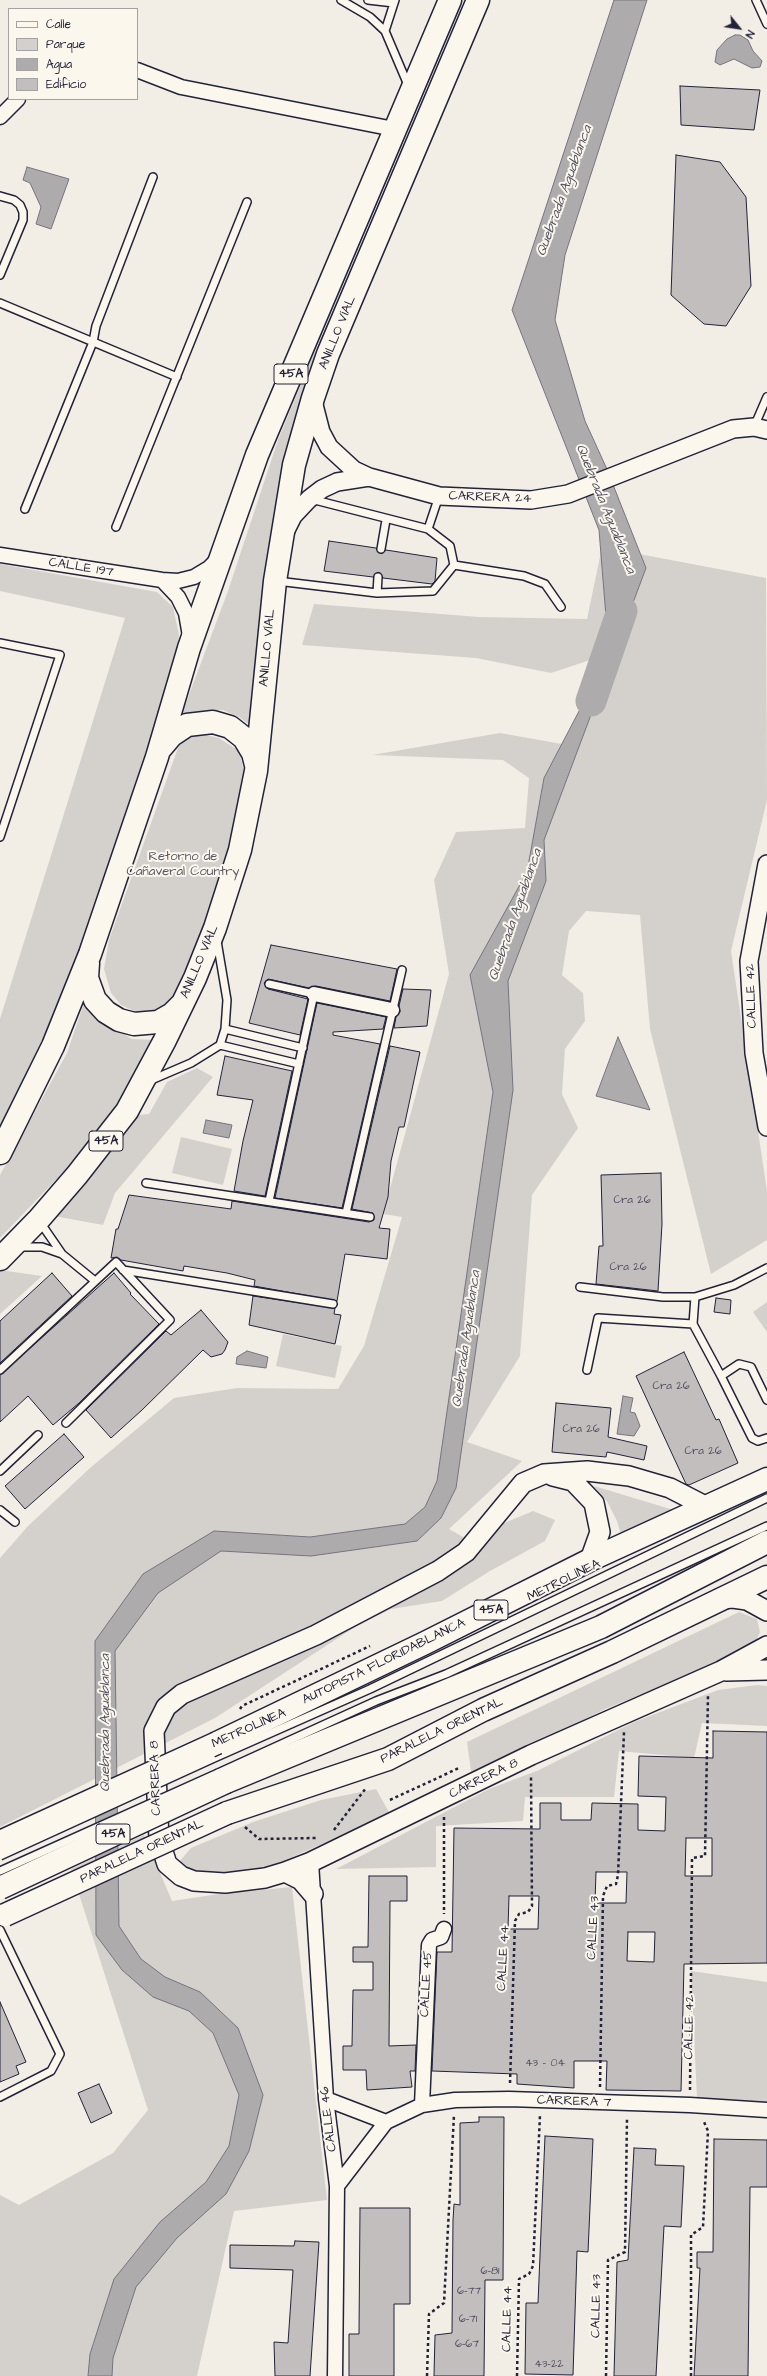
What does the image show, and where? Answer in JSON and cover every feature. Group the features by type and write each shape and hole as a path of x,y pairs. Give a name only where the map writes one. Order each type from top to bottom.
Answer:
{"highway":[{"name":"ANILLO VÍAL","path":"0,1153 53,1046 90,954 157,757 189,648 257,455 450,0"},
{"name":"ANILLO VÍAL","path":"0,1259 39,1219 114,1130 143,1084 183,1003 215,928 240,850 256,771 275,581 294,465 313,398 332,346 478,0"},
{"path":"157,757 166,741 179,730 195,723 213,722 230,727 244,738 253,753 256,771"},
{"path":"90,954 87,969 90,989 100,1006 112,1017 134,1024 150,1024 165,1019 183,1003"},
{"name":"AUTOPISTA FLORIDABLANCA","path":"0,1842 214,1751 590,1560 767,1479"},
{"name":"45A","path":"0,1888 222,1778 601,1627 767,1542"},
{"name":"PARALELA ORIENTAL","path":"2,1920 227,1813 388,1759 483,1710 612,1652 767,1577"}],"main road":[{"name":"CARRERA 8","path":"708,1507 670,1488 629,1476 586,1471 544,1474 523,1483 466,1552 438,1571 316,1634 182,1694 166,1707 154,1730 159,1839 167,1864 181,1876 194,1881 225,1883 265,1878 285,1872 311,1862 531,1755 624,1712 715,1674 767,1646"},
{"path":"544,1474 573,1481 594,1503 600,1532 590,1560"},
{"path":"718,1600 733,1598 747,1600 767,1611"},
{"name":"CARRERA 8","path":"715,1674 767,1670"},
{"path":"285,1872 301,1880 313,1894"}],"street":[{"path":"138,70 180,87 394,129"},
{"path":"0,117 17,100"},
{"name":"CARRERA 24","path":"313,398 319,426 329,447 340,460 354,470 369,477 439,496 531,500 568,494 639,468 733,429 761,428"},
{"name":"CARRERA 24","path":"282,537 293,516 309,499 337,482 369,477"},
{"name":"CALLE 197","path":"0,555 162,580 178,580 194,577 209,568 221,556"},
{"path":"162,580 178,597 186,613 190,630 189,648"},
{"name":"CALLE 42","path":"767,864 749,961 754,1053 767,1127"},
{"path":"314,994 392,1010"},
{"name":"CALLE 46","path":"311,1862 326,2099 338,2186 335,2376"},
{"name":"CALLE 45","path":"422,2105 429,1945 432,1940 441,1937 444,1929"},
{"path":"326,2099 386,2122"},
{"name":"CARRERA 7","path":"338,2186 386,2122 422,2105 455,2100 509,2099 600,2104 690,2105 767,2110"}],"lane":[{"path":"341,0 370,16 385,31 411,93"},
{"path":"368,0 394,2 385,31"},
{"path":"756,0 767,24"},
{"path":"25,509 92,342 96,326 152,177"},
{"path":"0,196 14,200 20,205 23,212 23,220 0,275"},
{"path":"116,527 247,202"},
{"path":"0,303 177,377"},
{"path":"761,428 767,398"},
{"path":"428,529 439,496"},
{"path":"309,499 386,520 428,529 450,546 454,565"},
{"path":"382,549 386,520"},
{"path":"275,581 377,593 433,591 454,565"},
{"path":"454,565 524,576 545,584 561,607"},
{"path":"377,593 378,577"},
{"path":"0,642 60,654 0,838"},
{"path":"143,1084 191,1063 220,1045 225,1030 226,1000 215,928"},
{"path":"346,1213 402,970"},
{"path":"269,984 314,994 269,1201"},
{"path":"225,1030 303,1048"},
{"path":"220,1045 300,1064"},
{"path":"146,1183 370,1217"},
{"path":"39,1219 62,1254 95,1281"},
{"path":"0,1259 15,1249 28,1246 42,1246 62,1254"},
{"path":"0,1370 116,1262 170,1320 66,1424"},
{"path":"580,1287 663,1297 695,1297 734,1285 767,1268"},
{"path":"123,1270 333,1304"},
{"path":"695,1297 692,1324 721,1376 752,1438 758,1441 767,1438"},
{"path":"587,1370 598,1318 692,1324"},
{"path":"721,1376 740,1364 751,1367 767,1400"},
{"path":"0,1471 38,1435"},
{"name":"METROLÍNEA","path":"0,1856 214,1751 370,1689 767,1498"},
{"path":"0,1510 15,1522"},
{"name":"METROLÍNEA","path":"0,1871 222,1778 376,1701 446,1674 767,1526"},
{"path":"0,2096 51,2071 60,2054 2,1920"}],"path":[{"path":"242,1706 366,1648"},
{"name":"CALLE 42","path":"690,2105 692,1858 705,1856 715,1674"},
{"name":"CALLE 43","path":"600,2104 603,1896 607,1886 616,1884 618,1876 624,1712"},
{"name":"CALLE 44","path":"509,2099 515,1921 519,1914 528,1912 532,1906 531,1755"},
{"path":"390,1800 460,1767"},
{"path":"332,1832 370,1783"},
{"path":"444,1798 444,1929"},
{"path":"227,1813 259,1839 320,1838"},
{"path":"427,2376 429,2314 444,2302 455,2100"},
{"name":"CALLE 44","path":"517,2376 519,2279 529,2274 533,2266 540,2101"},
{"name":"CALLE 43","path":"606,2376 608,2260 625,2252 628,2104"},
{"path":"690,2105 702,2117 708,2131 703,2227 691,2235 690,2376"}],"green space":[{"path":"316,348 301,415 255,729 239,717 223,710 208,710 181,716 228,591 278,440"},
{"path":"602,547 766,578 767,800 731,951 767,1191 767,1240 711,1274 650,1029 640,915 586,911 569,931 562,975 583,993 585,1021 565,1049 562,1094 578,1128 532,1195 520,1356 467,1442 522,1461 449,1529 479,1546 502,1524 533,1511 555,1520 545,1541 490,1571 442,1601 391,1609 355,1627 215,1718 0,1827 0,1558 28,1526 90,1468 174,1398 237,1388 338,1389 364,1346 402,1217 383,1214 449,974 434,880 456,832 525,828 529,778 503,760 372,755 500,733 562,744 608,654 551,673 476,658 302,645 314,604 479,617 587,619"},
{"path":"0,564 157,592 173,607 179,635 176,662 57,1020 0,1134 0,1019 125,618 0,591"},
{"name":"Retorno de Cañaveral Country","path":"201,734 219,738 239,751 247,784 225,879 175,997 158,1010 141,1014 121,1005 111,993 104,969 109,940 178,748 187,737"},
{"path":"85,1000 115,1029 132,1039 157,1040 127,1094 91,1143 0,1238 0,1175 67,1053"},
{"path":"197,1068 213,1077 115,1193 103,1225 54,1216 137,1115 149,1114 167,1082"},
{"path":"181,1137 232,1149 223,1185 172,1173"},
{"path":"0,1270 42,1276 0,1314"},
{"path":"767,1302 767,1332 753,1312"},
{"path":"283,1334 342,1346 335,1378 276,1366"},
{"path":"594,1486 677,1511 621,1535 617,1521 608,1503"},
{"path":"739,1612 757,1619 760,1632 755,1643 745,1652 605,1709 472,1778 467,1742"},
{"path":"757,1685 767,1686 767,1726 702,1723 694,1758 619,1751 614,1797 525,1797 523,1821 436,1826 436,1867 336,1869 489,1789 539,1770 634,1722 718,1690"},
{"path":"376,1789 390,1814 256,1873 205,1875 178,1863 191,1848 253,1822 321,1800"},
{"path":"144,1835 172,1901 219,1894 292,1887 327,2200 234,2211 197,2376 0,2376 0,2195 19,2205 113,2153 148,2110 71,1869"},
{"path":"691,1971 767,1982 767,2103 697,2098"}],"water":[{"path":"614,0 647,0 565,255 555,320 585,421 606,467 646,568 544,840 546,881 508,981 513,1090 456,1488 441,1518 417,1541 311,1556 221,1551 158,1593 115,1651 119,1926 141,1959 165,1977 200,1992 238,2028 263,2095 249,2151 226,2194 177,2238 136,2287 113,2358 112,2376 88,2376 90,2354 114,2279 160,2222 206,2182 229,2146 239,2095 213,2033 189,2011 153,1997 122,1970 96,1935 95,1641 143,1574 214,1531 310,1537 405,1524 425,1507 437,1481 493,1092 470,975 527,872 544,778 609,654 599,530 512,310"},
{"path":"735,35 740,35 748,40 753,51 762,61 760,67 752,68 734,59 720,65 715,62 717,50 727,39"},
{"path":"27,167 69,179 51,229 36,224 41,207 30,183 23,180"},
{"path":"618,1037 650,1110 596,1096"},
{"path":"206,1120 232,1125 229,1138 203,1133"},
{"path":"247,1351 268,1357 266,1368 236,1364 237,1357"},
{"path":"623,1396 633,1398 630,1412 635,1413 640,1426 634,1436 617,1434"}],"building":[{"path":"680,86 760,90 754,130 681,125"},
{"path":"676,155 720,162 746,197 751,286 726,326 704,324 671,295"},
{"path":"329,541 376,548 381,554 386,550 437,558 435,581 432,584 383,578 379,572 373,577 324,571"},
{"path":"271,945 397,969 390,1001 316,986 309,988 268,979 264,983 268,989 308,999 300,1035 249,1023"},
{"path":"403,989 431,990 427,1026 394,1028 396,1017 400,1012 399,1006"},
{"path":"317,1003 386,1017 383,1029 333,1032 333,1035 380,1044 342,1208 275,1198"},
{"path":"390,1046 420,1052 404,1127 399,1127 391,1161 388,1197 379,1228 390,1229 387,1259 345,1254 337,1301 254,1286 255,1280 227,1273 184,1266 183,1271 121,1260 117,1257 111,1258 116,1229 118,1229 129,1195 231,1209 232,1201 369,1222 374,1220 373,1213 352,1209"},
{"path":"225,1056 292,1071 265,1196 234,1191 243,1141 253,1100 217,1095"},
{"path":"661,1173 662,1224 658,1291 596,1284 599,1246 603,1246 601,1175"},
{"path":"52,1273 72,1296 0,1363 0,1321"},
{"path":"114,1273 131,1293 130,1294 159,1324 79,1403 53,1425 28,1396 0,1422 0,1375"},
{"path":"253,1296 335,1308 334,1314 341,1315 335,1344 249,1325"},
{"path":"716,1298 731,1300 730,1314 714,1312"},
{"path":"201,1310 228,1342 225,1350 222,1354 211,1357 203,1350 111,1438 86,1410 166,1331 171,1335"},
{"path":"684,1352 716,1420 719,1419 738,1463 689,1485 686,1484 636,1376"},
{"path":"556,1403 611,1408 608,1437 647,1446 644,1460 607,1452 606,1457 552,1452"},
{"path":"64,1434 84,1457 25,1509 5,1486"},
{"path":"713,1731 767,1732 767,1963 684,1964 681,2091 606,2090 607,2061 574,2061 574,2088 517,2084 517,2074 432,2071 437,1952 452,1952 454,1828 540,1829 540,1803 561,1803 561,1820 591,1820 592,1803 638,1804 638,1830 665,1831 666,1797 638,1796 639,1756 713,1758","holes":["686,1838 712,1838 712,1876 685,1876","596,1872 627,1872 626,1903 595,1903","509,1896 539,1896 538,1929 508,1929","628,1932 655,1932 654,1962 627,1961"]},
{"path":"369,1876 407,1876 407,1901 390,1901 389,2046 416,2045 415,2071 410,2071 412,2087 367,2090 366,2070 343,2070 343,2046 352,2046 353,1990 373,1990 373,1962 353,1962 353,1947 368,1947"},
{"path":"0,2002 26,2062 16,2066 19,2074 0,2082"},
{"path":"99,2084 112,2113 91,2123 78,2093"},
{"path":"479,2117 504,2117 503,2280 485,2280 484,2376 434,2376 435,2335 452,2333 453,2220 454,2204 460,2205 460,2123 479,2122"},
{"path":"545,2136 593,2139 588,2252 577,2251 573,2375 525,2374 526,2303 538,2303"},
{"path":"714,2139 767,2140 767,2187 750,2187 748,2376 694,2376 700,2268 697,2268 697,2252 713,2252"},
{"path":"634,2148 656,2149 655,2165 684,2166 681,2227 664,2226 656,2376 614,2376 617,2262 628,2260"},
{"path":"360,2208 410,2208 410,2304 394,2304 394,2376 349,2376 349,2334 359,2334"},
{"path":"295,2241 319,2242 310,2376 275,2376 274,2342 288,2343 293,2270 230,2268 230,2245 294,2246"}],"waterway":[{"name":"Quebrada Aguablanca","path":"591,701 622,611"}]}
